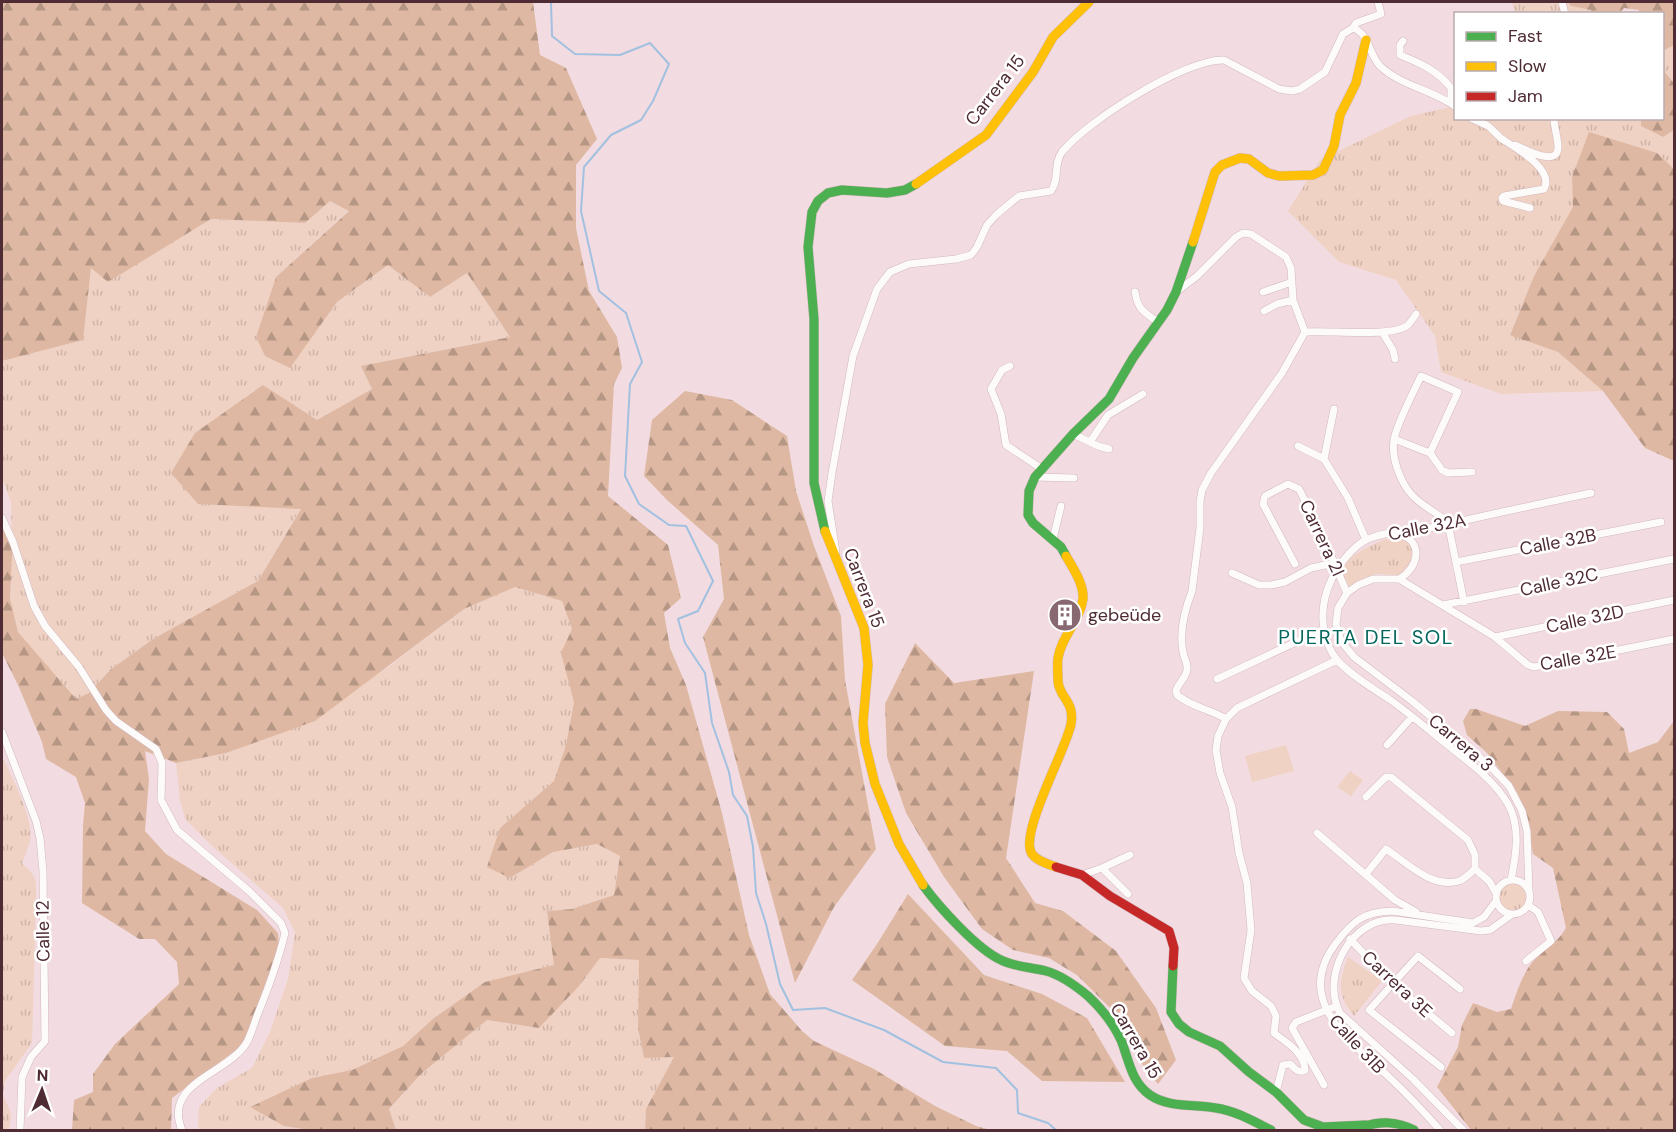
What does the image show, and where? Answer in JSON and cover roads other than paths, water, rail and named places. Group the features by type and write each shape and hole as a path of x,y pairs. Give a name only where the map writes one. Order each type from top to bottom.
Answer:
{"main road":[{"name":"Carrera 15","path":"1089,2 1053,37 1033,72 986,135 930,176 905,189 887,193 842,190 828,193 818,201 812,212 808,247 814,319 814,483 817,508 837,564 862,621 867,644 863,721 877,790 900,847 920,881 955,920 996,957 1008,963 1050,972 1075,985 1090,998 1102,1011 1119,1038 1137,1082 1150,1095 1170,1104 1224,1109 1256,1127 1271,1131"},
{"path":"1366,40 1356,83 1340,115 1334,146 1323,170 1313,175 1279,176 1268,173 1249,159 1240,158 1222,165 1215,172 1176,292 1159,323 1133,358 1109,399 1073,434 1039,473 1027,499 1028,515 1033,523 1061,547 1077,575 1083,597 1077,619 1060,649 1058,658 1058,685 1072,709 1071,725 1037,812 1029,845 1033,856 1039,860 1082,874 1120,902 1166,927 1172,935 1174,948 1170,1002 1174,1019 1189,1032 1220,1046 1276,1092 1304,1120 1323,1127 1366,1125 1384,1121 1403,1124 1414,1131"},
{"path":"1352,1131 1366,1125"}],"street":[{"path":"837,564 828,501 848,380 853,356 876,289 891,272 909,264 956,259 971,255 991,220 1019,196 1051,191 1056,185 1057,161 1079,135 1111,110 1197,64 1224,60 1278,88 1292,91 1300,89 1325,72 1344,34 1356,23 1381,14 1378,2"},
{"path":"1353,28 1359,30 1374,59 1381,67 1396,78 1453,105"},
{"path":"1403,41 1400,45 1400,55 1425,66 1444,79 1451,88 1453,105"},
{"path":"1475,120 1487,126 1544,173 1546,180 1544,189 1502,198 1503,201 1530,208"},
{"path":"1509,143 1545,157 1552,157 1557,154 1558,148 1554,120"},
{"path":"1176,292 1197,276 1236,237 1243,233 1251,234 1286,258 1291,268 1293,300 1305,332 1282,373 1211,473 1201,496 1200,528 1192,591 1186,605 1182,630 1187,672 1176,691 1177,695 1189,704 1214,712 1226,719"},
{"path":"1263,292 1292,282"},
{"path":"1135,292 1137,305 1159,323"},
{"path":"1264,311 1277,304 1293,300"},
{"path":"1305,332 1398,330 1408,325 1416,314"},
{"path":"1382,332 1394,350 1395,358"},
{"path":"1010,366 1002,370 991,389 1001,414 1006,445 1039,473 1074,478"},
{"path":"1430,453 1458,392 1421,376 1394,439 1394,452 1399,475 1409,493 1448,523 1464,602"},
{"path":"1090,442 1108,415 1143,394"},
{"path":"1324,459 1334,409"},
{"path":"1073,434 1109,449"},
{"path":"1394,439 1430,453 1448,473 1472,472"},
{"path":"1298,446 1324,459 1348,498 1366,540"},
{"name":"Carrera 2I","path":"1296,564 1262,500 1265,496 1288,484 1299,489 1347,593"},
{"name":"Calle 32A","path":"1324,629 1325,598 1336,567 1366,540 1394,532 1433,527 1591,494"},
{"path":"1053,539 1061,506"},
{"path":"1432,511 1433,527"},
{"path":"2,518 13,542 34,606 45,626 79,667 106,710 116,721 159,753 162,763 161,800 177,830 249,891 284,928 285,933 274,973 246,1042 238,1053 202,1078 185,1094 179,1104 182,1131"},
{"name":"Calle 32B","path":"1456,562 1661,522"},
{"path":"1347,593 1358,585 1373,579 1399,579 1409,572 1416,561 1416,548 1411,540 1394,532"},
{"name":"Calle 32C","path":"1443,605 1674,559"},
{"path":"1232,573 1259,585 1271,585 1285,582 1311,568 1336,567"},
{"name":"Calle 32E","path":"1399,579 1495,637 1528,665 1534,667 1674,639"},
{"name":"Carrera 3","path":"1347,593 1338,608 1336,624 1341,641 1354,657 1490,766 1509,786 1522,812 1527,831 1529,892"},
{"name":"Calle 32D","path":"1495,637 1674,600"},
{"path":"1217,680 1324,629"},
{"name":"Carrera 3","path":"1324,629 1337,660 1486,777 1509,806 1515,822 1516,839 1509,880"},
{"path":"1276,1092 1283,1065 1290,1064 1298,1071 1302,1071 1305,1070 1305,1065 1300,1054 1274,1033 1276,1016 1271,1006 1252,991 1244,978 1243,972 1251,930 1247,883 1239,853 1232,807 1220,773 1216,750 1218,736 1226,719 1238,708 1337,660"},
{"path":"1387,746 1412,717"},
{"name":"Calle 12","path":"2,735 36,821 43,871 45,1041 31,1057 22,1077 20,1131"},
{"path":"1366,797 1386,777 1391,777 1468,840 1474,855 1475,869 1489,880 1499,909 1511,915 1523,911 1528,905 1529,892 1524,884 1509,880 1489,880"},
{"path":"1317,833 1395,900 1419,914"},
{"path":"1366,874 1386,849 1433,880 1460,880 1475,869"},
{"path":"1082,874 1130,855"},
{"path":"1102,868 1128,894"},
{"path":"1496,897 1499,887 1509,880"},
{"name":"Calle 31B","path":"1440,1131 1407,1094 1338,1030 1326,1010 1320,989 1324,967 1332,948 1351,924 1360,917 1379,911 1392,911 1473,923 1484,917 1496,897"},
{"path":"1392,911 1395,900"},
{"path":"1526,961 1551,941 1538,912 1528,905"},
{"name":"Calle 31B","path":"1463,1131 1413,1079 1348,1021 1337,1006 1333,990 1335,972 1340,957 1352,940 1375,921 1386,919 1481,931 1490,930 1511,915"},
{"name":"Carrera 3E","path":"1343,934 1352,940 1393,984 1452,1033"},
{"path":"1441,1067 1369,1010 1416,957 1420,957 1461,989"},
{"path":"1324,1085 1292,1028 1296,1022 1337,1006"}],"waterway":[{"path":"551,2 552,36 575,54 620,55 650,43 669,64 653,101 641,120 611,135 584,167 581,211 599,291 626,313 642,362 630,384 625,476 639,504 669,525 686,526 713,581 698,611 678,619 685,643 705,673 712,723 729,772 733,795 747,816 753,847 756,893 780,984 793,1010 825,1008 884,1030 943,1062 996,1068 1017,1090 1018,1113 1048,1123 1056,1130"}],"place":[{"name":"gebeüde","path":"1065,615"}],"district":[{"name":"PUERTA DEL SOL","path":"1366,637"}]}
